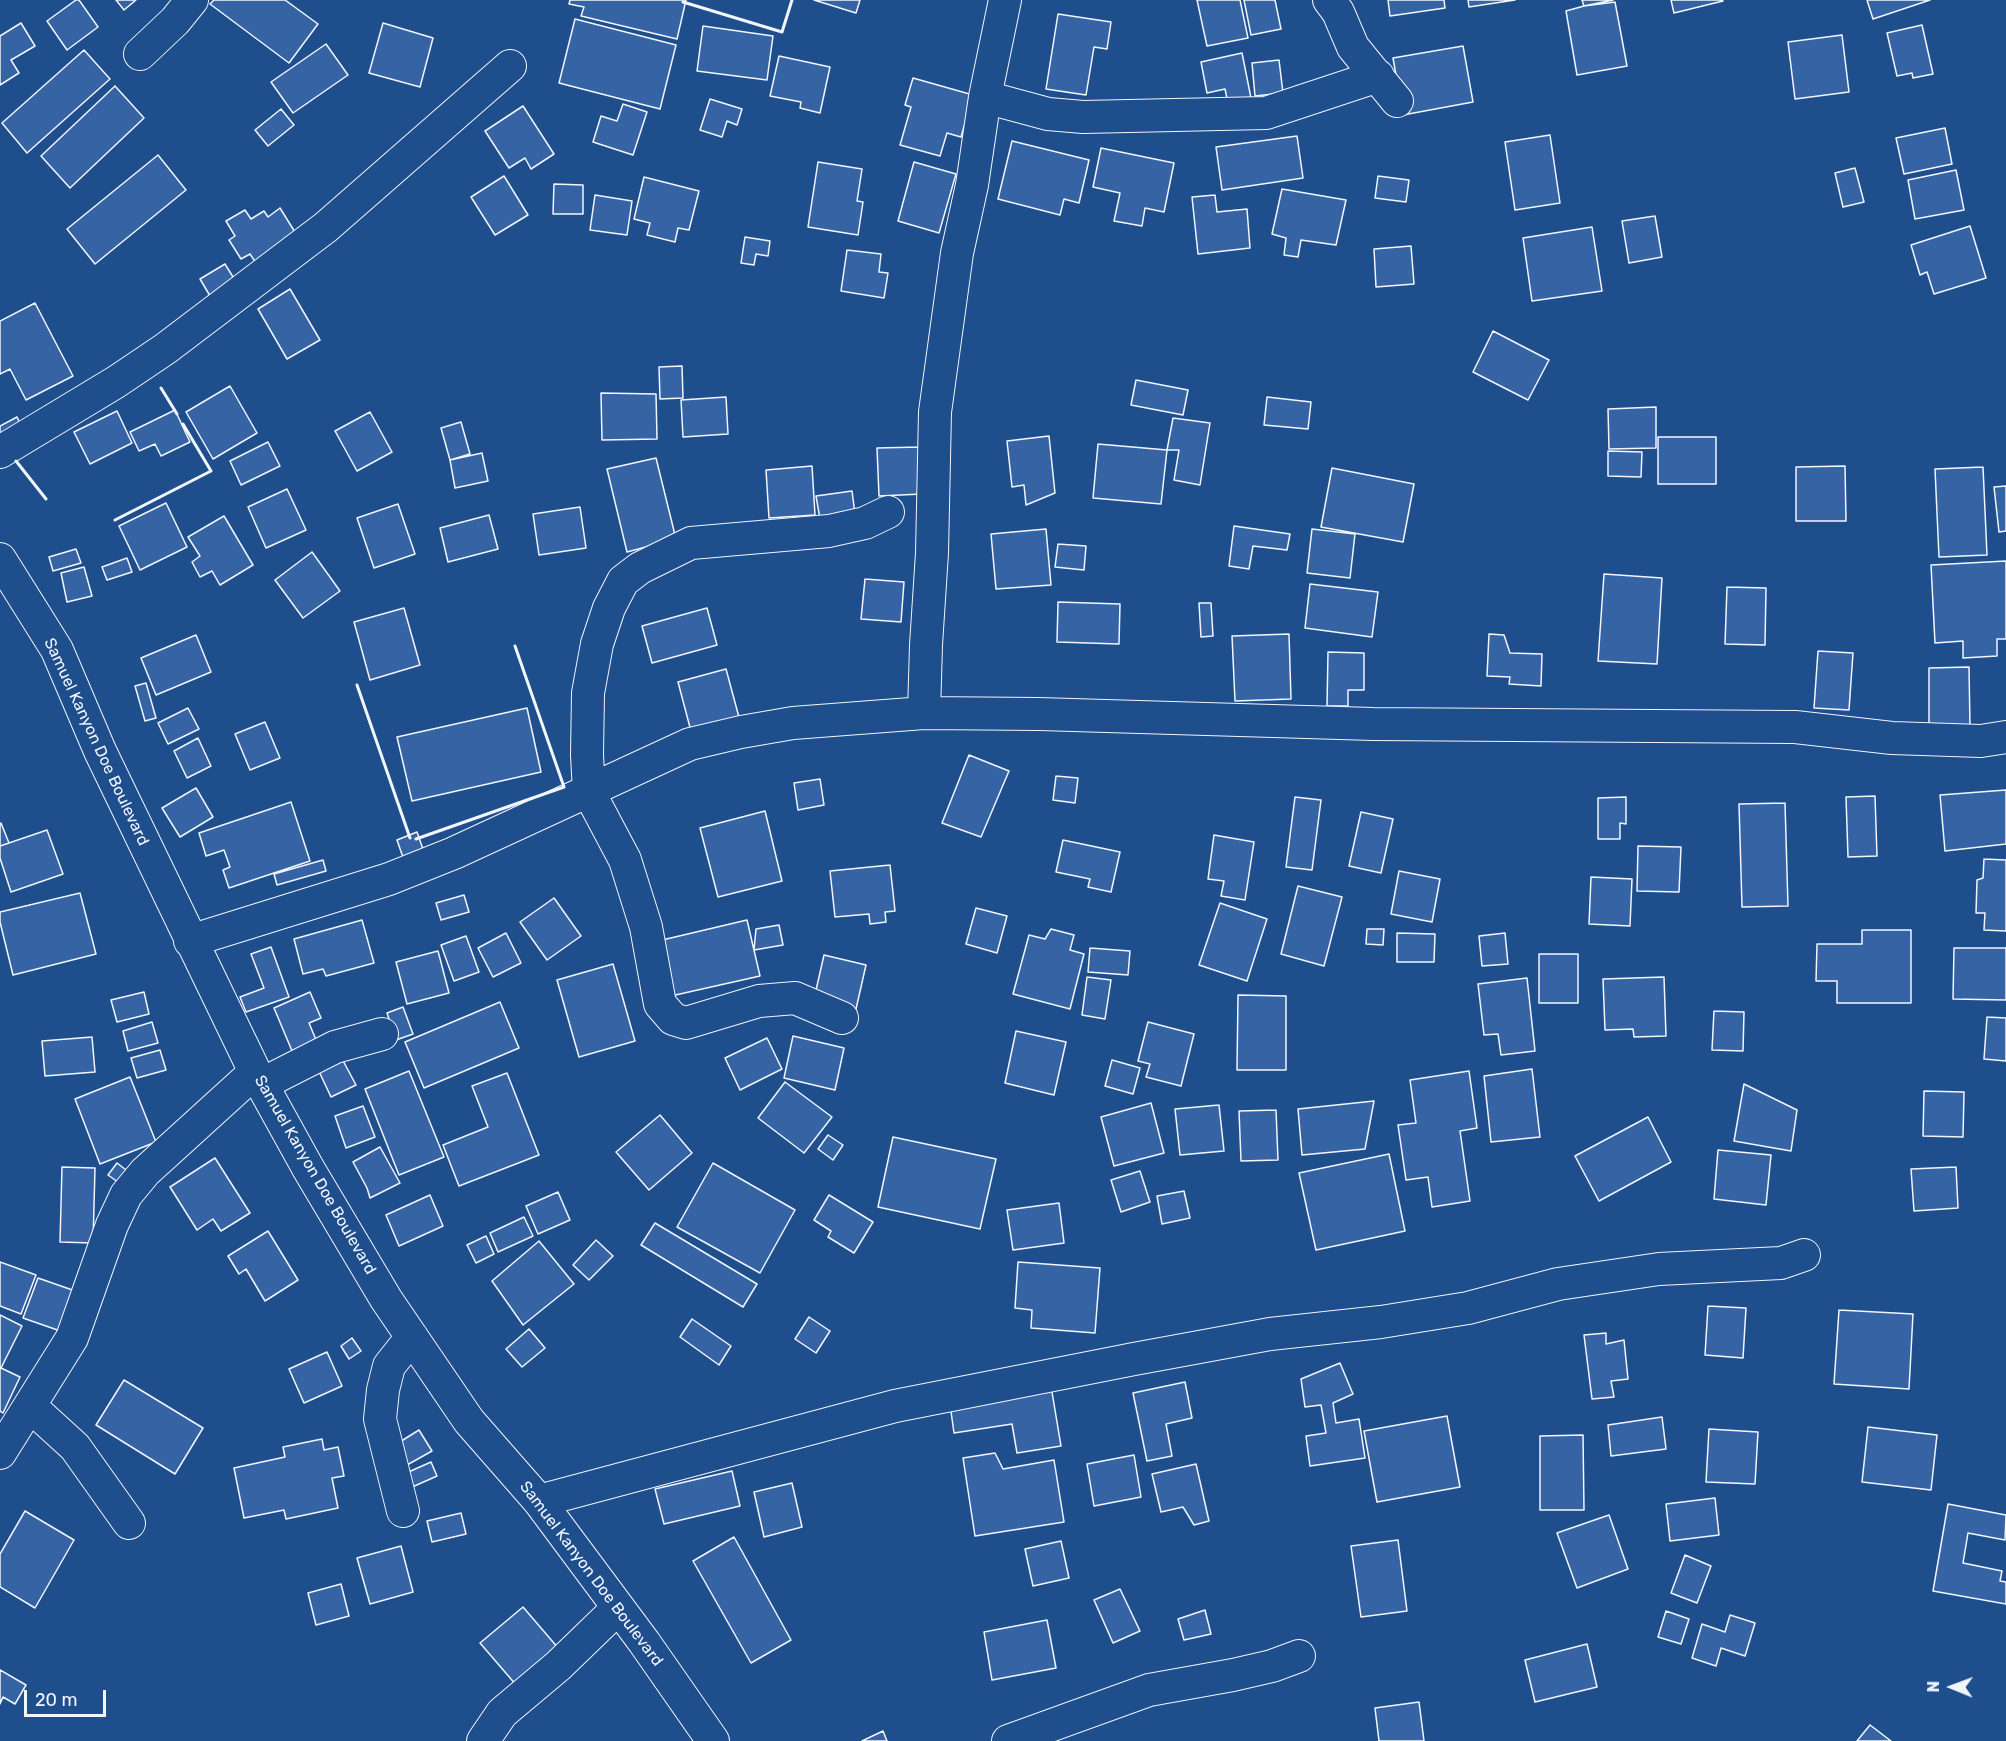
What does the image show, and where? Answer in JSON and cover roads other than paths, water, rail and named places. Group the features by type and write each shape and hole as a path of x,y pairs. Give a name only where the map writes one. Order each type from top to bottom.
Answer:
{"street":[{"path":"140,54 175,21 192,0"},
{"path":"924,713 932,553 935,412 957,253 972,185 985,98 1005,0"},
{"path":"1329,0 1338,12 1353,47 1397,102"},
{"path":"0,452 165,350 326,227 510,66"},
{"path":"985,98 1048,114 1083,117 1266,113 1378,76"},
{"path":"842,1018 795,998 759,1001 686,1023 673,1019 660,1004 646,927 625,860 589,792 588,693 597,644 609,608 623,581 640,568 691,543 829,531 865,523 888,512"},
{"name":"Samuel Kanyon Doe Boulevard","path":"0,559 57,650 100,752 190,941 259,1078 314,1178 386,1299 469,1421 539,1501 713,1741"},
{"path":"190,941 389,879 454,853 690,744 793,723 924,713 1039,714 1373,724 1706,725 1795,728 1892,738 1981,741 2006,737"},
{"path":"0,1454 72,1338 112,1225 126,1195 145,1172 259,1078 335,1047 382,1034"},
{"path":"539,1501 896,1406 1134,1359 1270,1334 1381,1322 1468,1308 1558,1284 1659,1269 1781,1263 1804,1255"},
{"path":"404,1511 380,1419 383,1390 389,1366 412,1337"},
{"path":"30,1406 75,1447 129,1523"},
{"path":"483,1741 502,1713 558,1666 618,1608"},
{"path":"1008,1741 1149,1690 1233,1675 1272,1666 1299,1656"}]}
